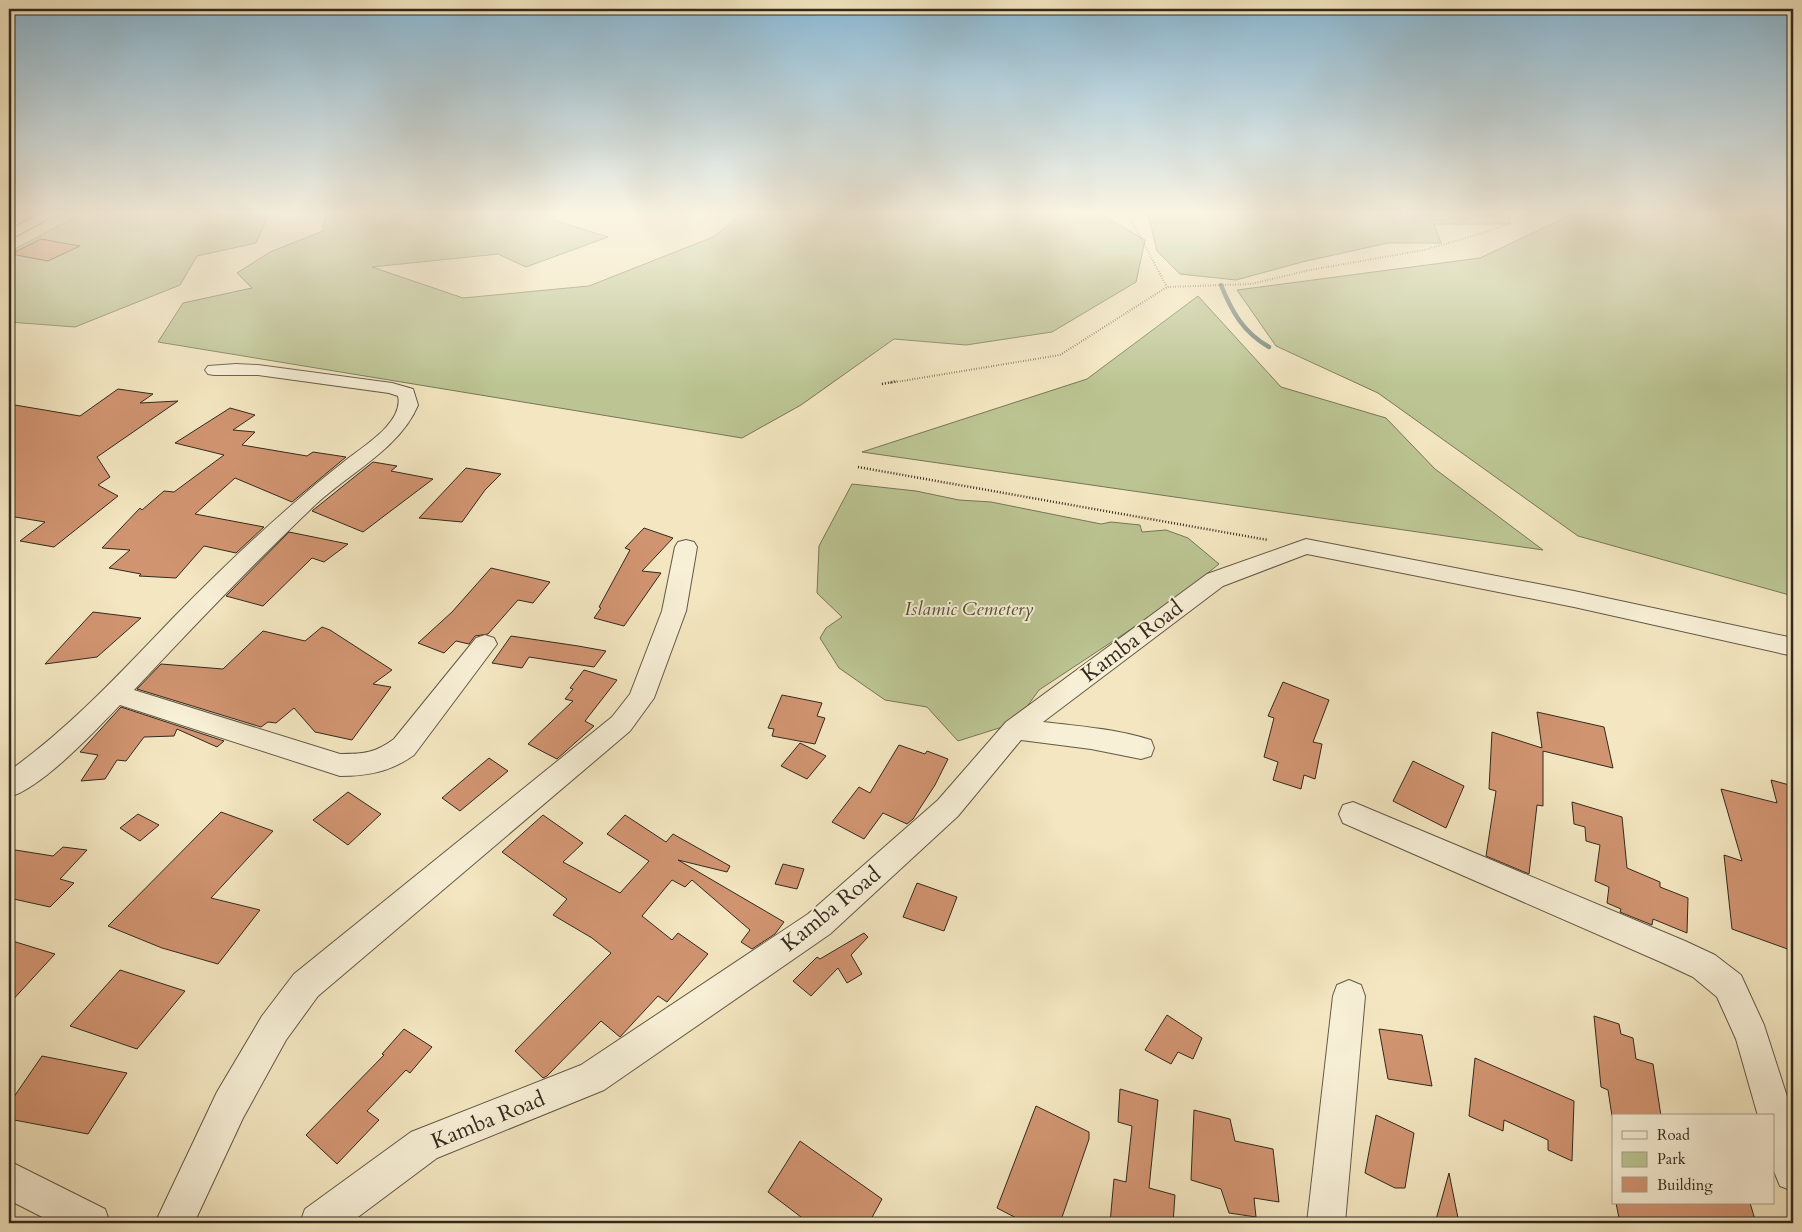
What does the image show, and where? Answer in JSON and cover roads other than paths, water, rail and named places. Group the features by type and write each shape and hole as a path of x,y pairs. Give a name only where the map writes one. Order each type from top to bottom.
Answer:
{"street":[{"path":"9,786 82,728 204,600 307,501 388,436 404,418 409,405 406,393 392,388 258,370 214,370"},
{"name":"Kamba Road","path":"319,1223 424,1145 592,1078 819,924 948,808 1015,729 1215,580 1306,546 1574,599 1793,647"},
{"path":"174,1223 230,1105 274,1028 306,985 621,724 641,698 674,611 686,547"},
{"path":"115,694 340,765 371,765 389,758 404,747 485,644"},
{"path":"1015,729 1091,738 1141,748"},
{"path":"1353,814 1586,916 1674,952 1704,966 1729,986 1752,1037 1793,1173"},
{"path":"1326,1223 1350,996"},
{"path":"9,1180 91,1223"}],"waterway":[{"path":"1221,285 1234,313 1245,328 1269,347"}],"park label":[{"name":"Islamic Cemetery","path":"969,609"}]}
